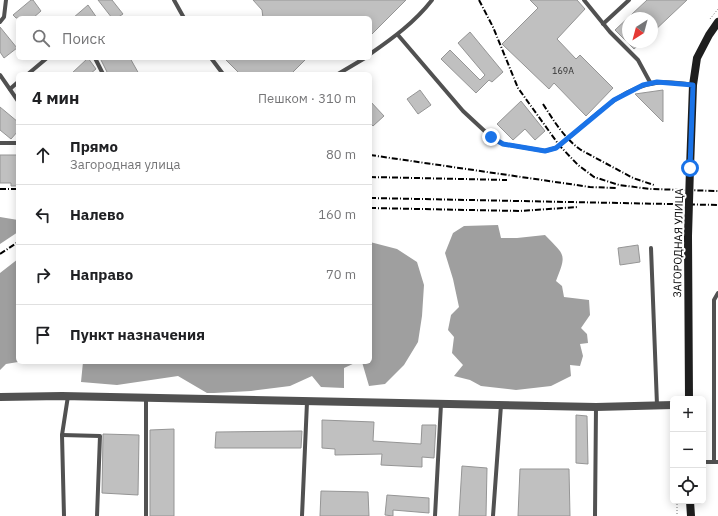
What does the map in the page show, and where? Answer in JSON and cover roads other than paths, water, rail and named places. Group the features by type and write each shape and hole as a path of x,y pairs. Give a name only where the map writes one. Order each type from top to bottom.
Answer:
{"main road":[{"name":"ЗАГОРОДНАЯ УЛИЦА","path":"689,396 688,236 693,85 697,58 715,19"},
{"path":"690,504 691,516"}],"street":[{"path":"0,397 68,396 146,399 596,407 670,405"}],"lane":[{"path":"0,22 4,17 6,0"},
{"path":"174,0 183,16"},
{"path":"372,53 398,35 432,0"},
{"path":"584,0 610,32 638,60 651,84"},
{"path":"604,24 629,0"},
{"path":"398,35 463,111 491,137 503,144 545,151 556,148 614,100 643,85 657,82 693,85"},
{"path":"30,72 45,60"},
{"path":"97,60 102,72"},
{"path":"212,60 222,72"},
{"path":"341,72 362,60"},
{"path":"0,75 16,98"},
{"path":"10,89 16,84"},
{"path":"0,143 16,143"},
{"path":"651,248 657,406"},
{"path":"716,462 716,301 718,293"},
{"path":"64,516 62,435 68,396"},
{"path":"146,399 146,516"},
{"path":"302,516 307,402"},
{"path":"435,516 442,404"},
{"path":"493,516 501,405"},
{"path":"595,516 596,407"},
{"path":"62,435 100,436 97,516"}],"railway":[{"path":"479,0 493,27 518,88 559,145 578,165 594,177 619,185 650,189 718,191"},
{"path":"543,104 564,135 581,150 633,178 654,185"},
{"path":"372,155 590,187 616,188"},
{"path":"372,177 507,180"},
{"path":"0,189 16,189"},
{"path":"372,198 718,205"},
{"path":"372,208 520,211 578,207"},
{"path":"0,254 16,243"}]}
